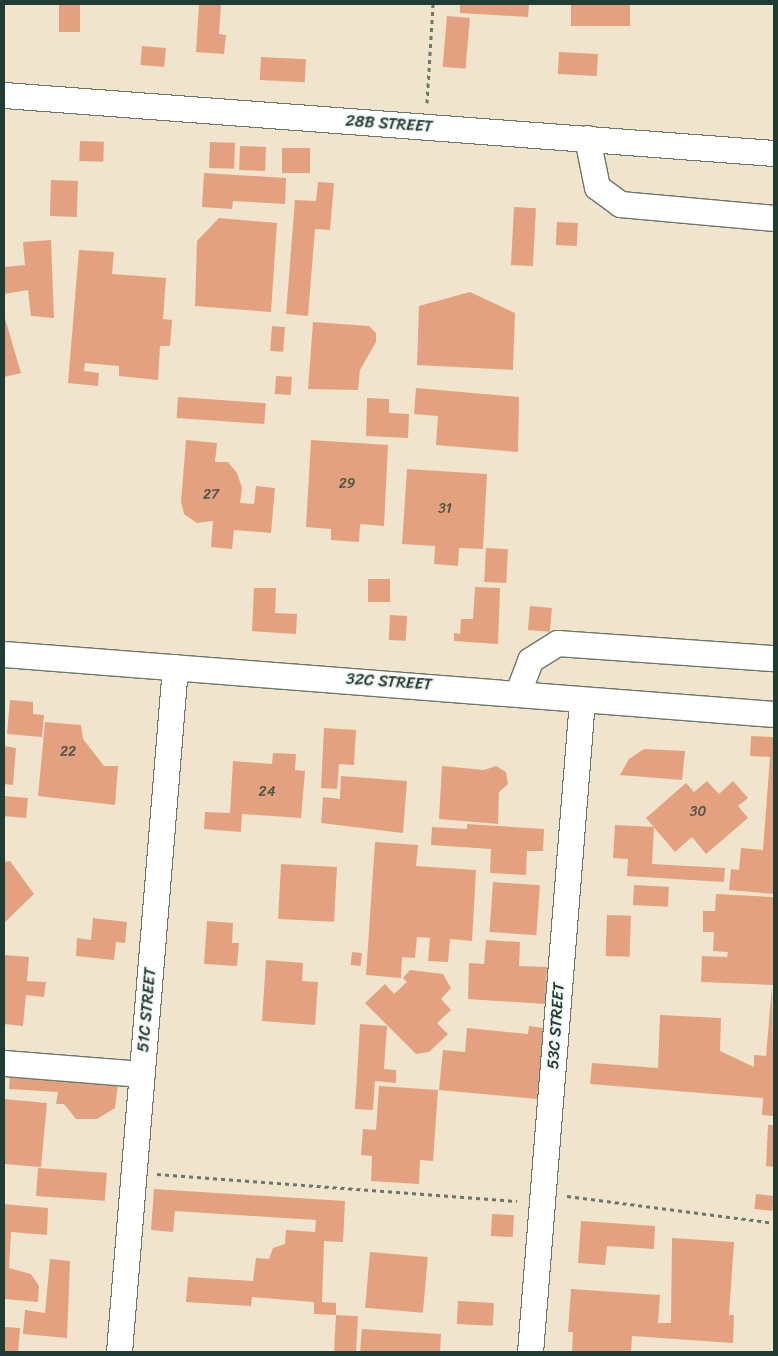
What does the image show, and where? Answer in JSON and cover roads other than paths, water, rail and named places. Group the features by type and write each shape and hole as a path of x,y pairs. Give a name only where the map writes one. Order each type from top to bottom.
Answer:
{"street":[{"name":"28B STREET","path":"4,95 774,152"},
{"path":"587,138 591,173 597,187 620,204 774,218"},
{"path":"518,692 530,660 557,643 774,658"},
{"name":"32C STREET","path":"4,654 518,692 582,700 774,714"},
{"name":"51C STREET","path":"119,1352 175,667"},
{"name":"53C STREET","path":"530,1352 582,700"},
{"path":"4,1063 142,1074"}]}
